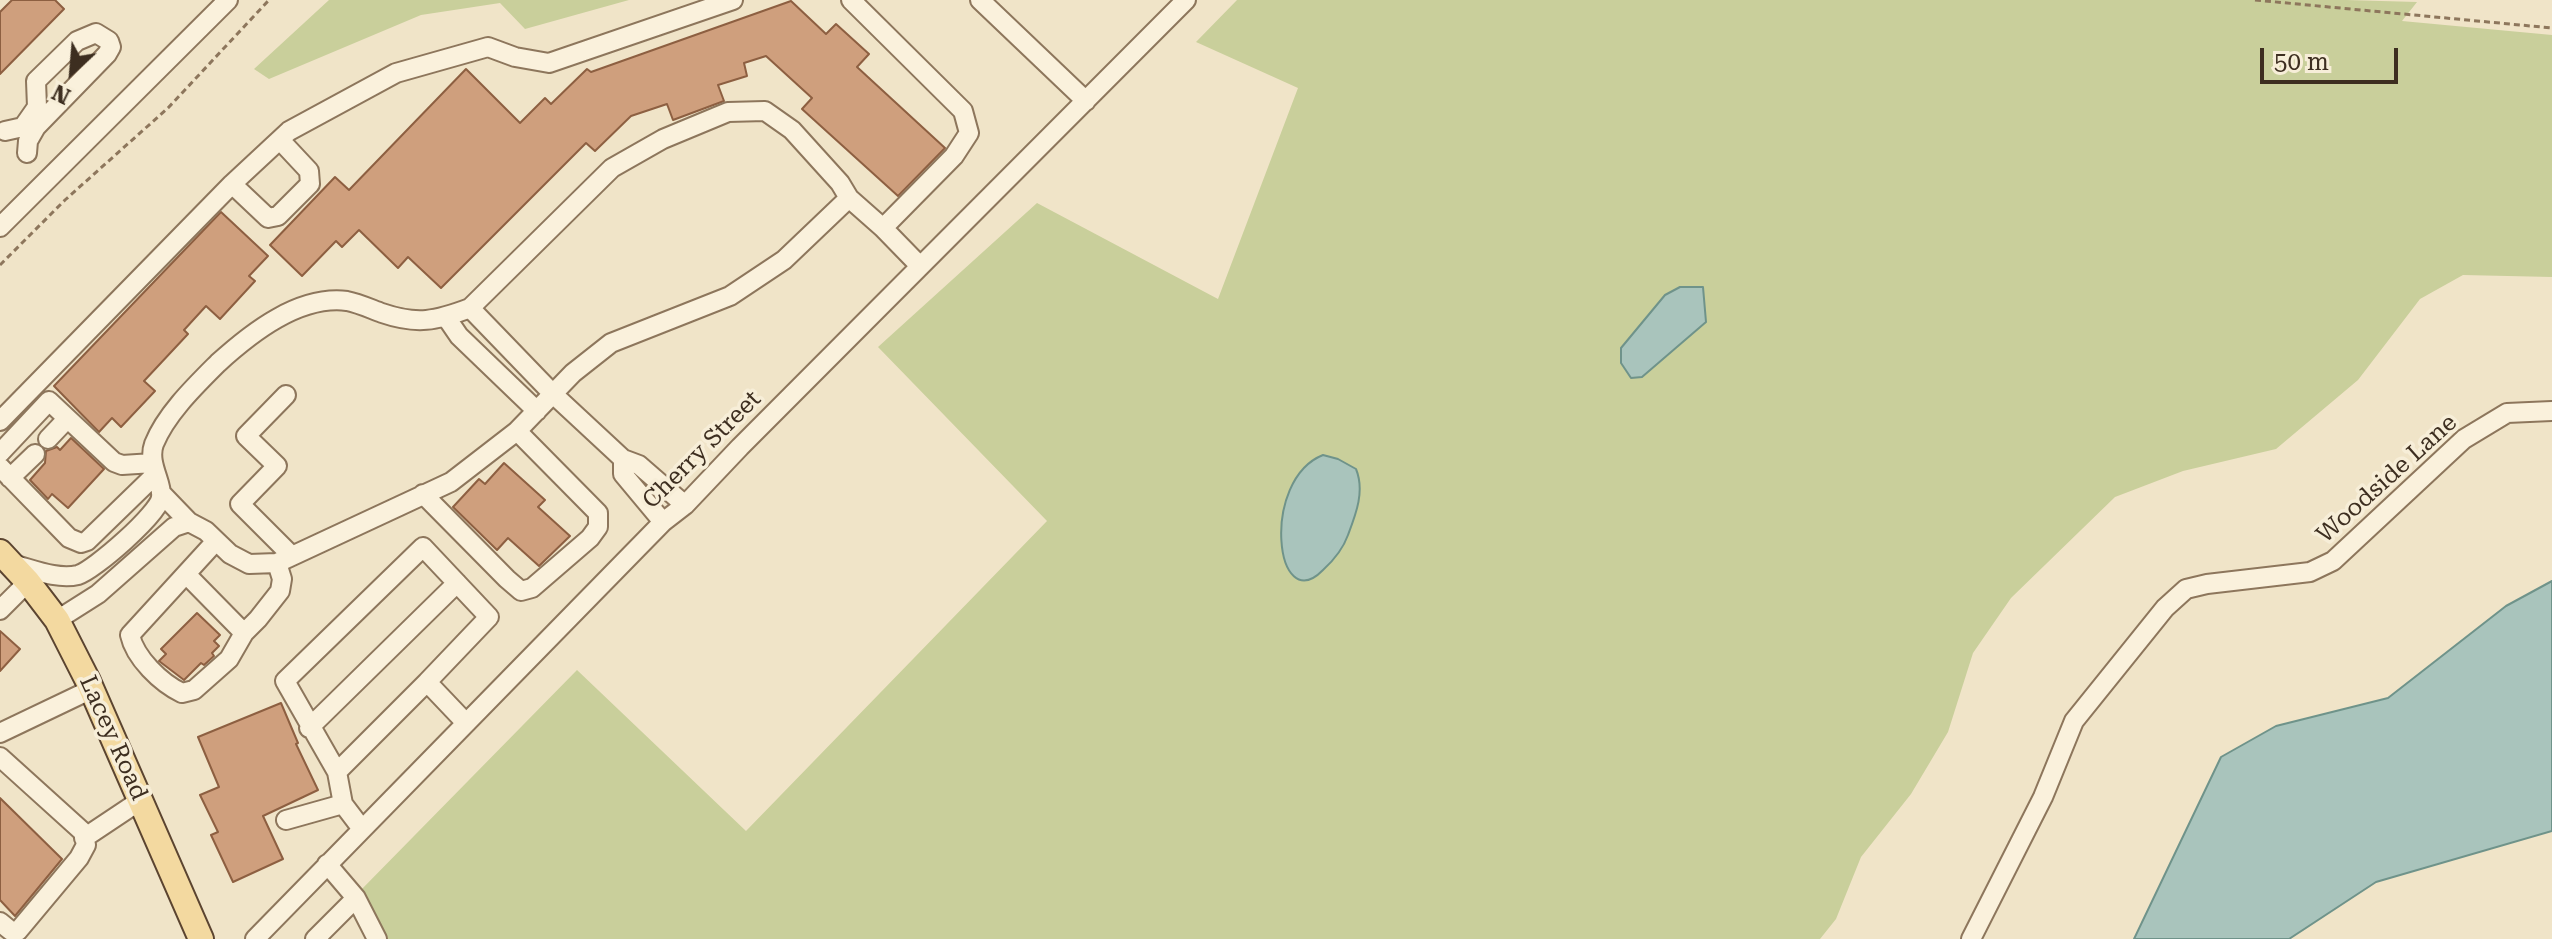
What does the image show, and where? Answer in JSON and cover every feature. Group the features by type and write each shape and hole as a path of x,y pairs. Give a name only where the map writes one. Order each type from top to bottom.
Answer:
{"main road":[{"name":"Lacey Road","path":"9,564 57,620 92,689 201,939"}],"street":[{"path":"4,215 50,177 228,0"},
{"path":"0,421 232,184 289,131 396,73 488,47 515,57 549,63 733,0"},
{"path":"980,0 1086,101"},
{"name":"Cherry Street","path":"255,939 663,522 685,505 1186,0"},
{"path":"859,3 963,111 969,133 954,156 883,228"},
{"path":"2,129 23,127 37,107 36,81 77,41 96,33 109,41 111,47 107,54 36,127 28,141 27,153"},
{"path":"849,198 784,260 730,296 611,343 573,373 517,431 451,482 284,559 249,564 230,554 206,531 189,522 162,494 154,470 152,448 165,423 218,363 266,325 310,305 347,301 423,322 470,308 612,168 663,139 728,112 765,111 792,130 840,183 849,198 920,266"},
{"path":"2,129 50,177"},
{"path":"232,184 268,218 278,216 310,184 309,171 280,140"},
{"path":"470,308 553,394 623,459 639,465 685,505"},
{"path":"446,317 459,336 537,411"},
{"path":"216,541 130,635 133,647 167,686 182,693 194,690 229,659 244,633 280,591 284,559 240,504 277,466 246,436 286,395"},
{"path":"0,453 49,401 114,462 154,470"},
{"name":"Woodside Lane","path":"1971,939 2043,797 2074,721 2165,608 2186,589 2310,572 2333,561 2464,439 2507,413 2552,411"},
{"path":"48,439 67,419"},
{"path":"423,494 507,579 521,591 532,588 590,538 598,527 598,513 517,431"},
{"path":"35,454 5,472 69,538 81,543 87,541 154,470"},
{"path":"623,459 623,474 663,522"},
{"path":"0,610 9,564 61,576 89,571 159,504 162,494"},
{"path":"57,620 98,594 174,527 189,522"},
{"path":"337,772 489,617 423,547 285,681 309,728 337,772 343,804 362,829"},
{"path":"186,574 244,633"},
{"path":"309,728 457,583"},
{"path":"427,682 466,723"},
{"path":"0,733 92,689"},
{"path":"0,757 83,832 86,845 24,926 18,931 11,931 1,924"},
{"path":"84,838 141,800"},
{"path":"286,820 343,804"},
{"path":"327,864 356,898 377,939"},
{"path":"315,939 356,898"}],"path":[{"path":"0,265 65,200 168,108 269,0"},
{"path":"2255,0 2552,28"}],"green space":[{"path":"329,0 629,0 525,29 500,3 421,15 269,79 254,69"},
{"path":"1237,0 2417,2 2402,21 2552,35 2552,277 2463,275 2420,299 2358,380 2276,449 2183,471 2115,497 2011,598 1973,653 1948,732 1911,794 1861,857 1836,919 1820,939 380,939 359,892 577,670 746,831 1047,521 878,347 1037,203 1218,299 1298,88 1196,42"}],"water":[{"path":"1680,287 1703,287 1706,322 1642,377 1631,378 1621,363 1621,348 1665,295"},
{"path":"1323,455 1356,469 1360,494 1341,550 1323,570 1307,580 1294,576 1285,562 1281,540 1283,515 1290,490 1303,469"},
{"path":"2552,581 2552,831 2376,882 2289,939 2134,939 2221,757 2276,726 2388,698 2506,606"}],"building":[{"path":"12,0 55,0 64,9 0,74 0,12"},
{"path":"791,1 826,34 836,24 869,54 857,67 945,148 898,196 802,109 812,98 766,56 744,63 747,76 718,85 724,101 673,120 667,104 631,116 595,151 586,143 441,288 408,257 398,268 359,230 342,247 336,241 302,276 270,245 335,177 349,190 466,69 520,123 545,98 551,104 587,69 591,72"},
{"path":"221,212 268,256 249,276 255,281 220,319 206,306 184,330 188,334 144,381 155,391 121,427 112,418 99,432 54,386"},
{"path":"71,438 104,469 68,508 52,494 48,499 30,480 45,463 46,451 57,447 60,450"},
{"path":"504,463 545,500 538,507 570,536 539,566 508,538 497,550 453,507 479,479 485,484"},
{"path":"197,613 220,635 214,641 219,646 212,653 214,656 204,665 201,663 184,680 159,661 166,654 161,649"},
{"path":"0,631 20,649 0,671"},
{"path":"281,703 318,790 263,816 283,859 233,882 211,835 218,832 200,795 219,787 198,737"},
{"path":"0,798 62,859 15,916 0,900"}]}
